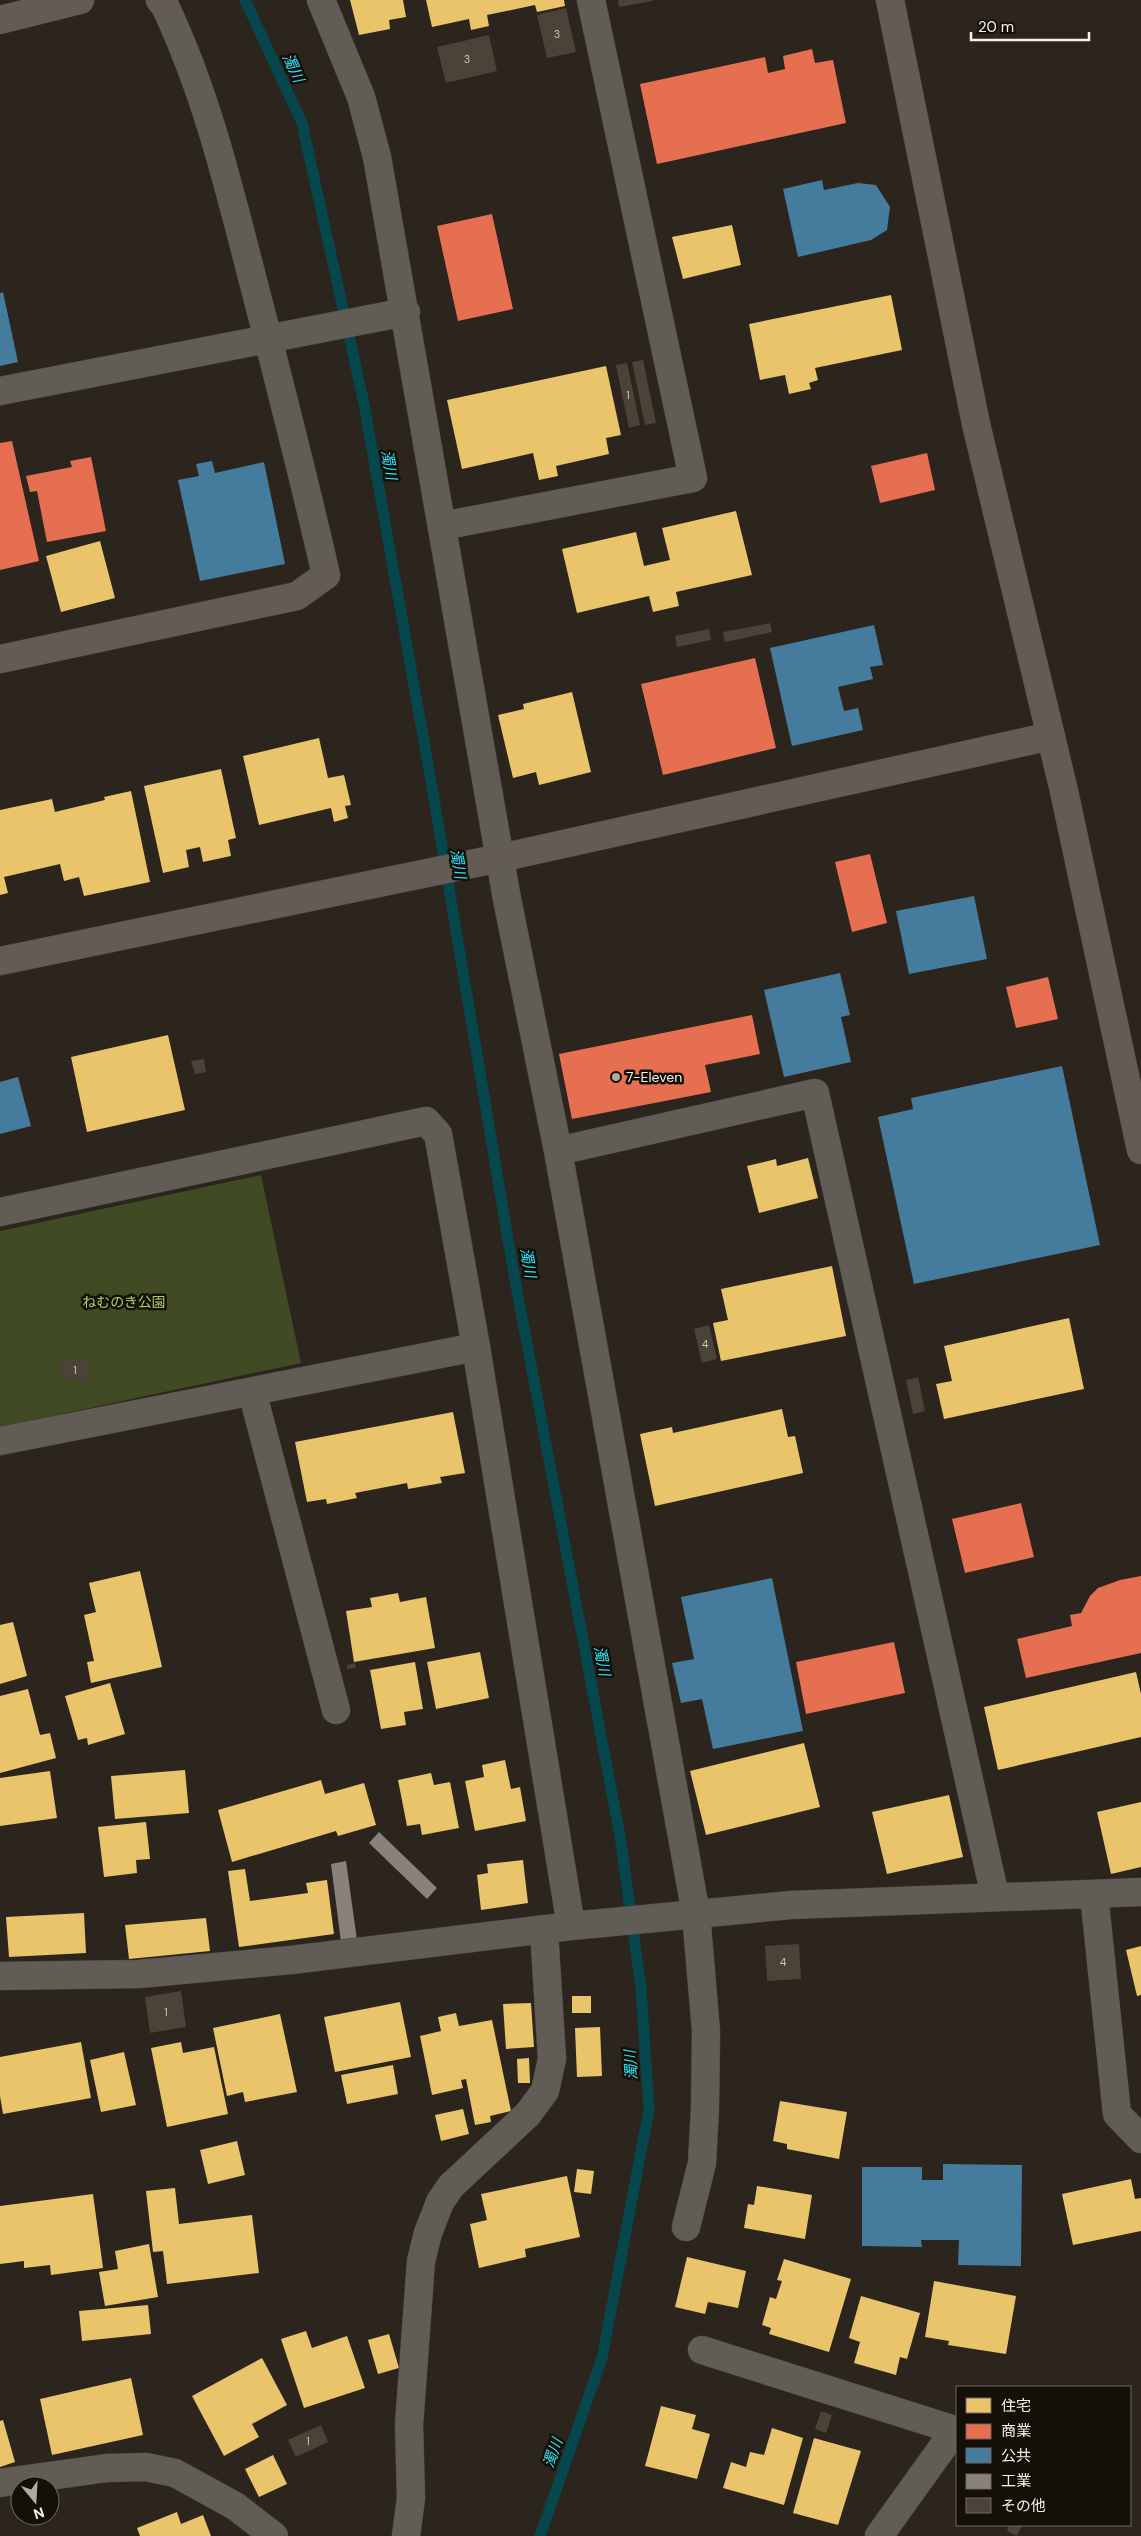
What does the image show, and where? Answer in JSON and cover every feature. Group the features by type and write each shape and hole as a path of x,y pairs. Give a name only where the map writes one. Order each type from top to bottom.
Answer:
{"street":[{"path":"0,20 80,0"},
{"path":"321,0 339,39 363,105 377,157 397,314 442,526 491,859 558,1151 687,1915 706,2031 702,2163 686,2227"},
{"path":"442,526 693,478 591,0"},
{"path":"890,0 976,424 1051,736 1141,1150"},
{"path":"0,659 297,596 326,575 268,338 218,147 188,55 162,3"},
{"path":"0,391 397,314"},
{"path":"0,961 491,859 1051,736"},
{"path":"558,1151 815,1093 996,1896"},
{"path":"0,1212 426,1121 438,1134 476,1347 571,1926"},
{"path":"0,1442 476,1347"},
{"path":"252,1391 336,1710"},
{"path":"0,1976 138,1974 291,1960 571,1926 611,1924 791,1906 996,1896 1141,1892"},
{"path":"1094,1894 1117,2114 1141,2139"},
{"path":"406,2536 411,2498 409,2415 421,2261 428,2233 440,2202 451,2186 528,2114 545,2091 552,2059 544,1930"},
{"path":"702,2350 954,2430 879,2536"},
{"path":"0,2483 107,2468 146,2467 175,2473 235,2506 274,2536"}],"green space":[{"name":"ねむのき公園","path":"261,1175 301,1363 0,1427 0,1231"}],"building: 住宅":[{"path":"350,0 403,0 406,17 389,20 390,29 359,35"},
{"path":"426,0 564,0 565,6 537,12 535,5 487,15 489,26 471,30 469,19 432,27"},
{"path":"732,225 741,265 683,279 672,237"},
{"path":"891,295 902,350 815,368 818,380 809,383 811,389 789,394 785,375 760,380 749,324"},
{"path":"606,366 621,435 606,438 609,454 556,466 558,476 539,480 533,453 462,469 447,400"},
{"path":"736,511 752,575 676,592 679,606 653,612 649,596 577,613 562,549 636,532 644,566 670,560 662,528"},
{"path":"100,541 115,598 61,612 46,556"},
{"path":"572,692 591,772 539,785 536,772 513,778 498,715 524,709 523,704"},
{"path":"319,738 328,778 344,775 351,805 345,806 348,818 334,822 331,808 259,825 243,756"},
{"path":"221,769 236,838 228,840 231,856 203,862 200,847 186,850 189,867 163,873 144,786"},
{"path":"131,791 150,882 84,896 79,877 64,881 60,864 4,877 8,893 0,895 0,810 52,799 55,812 105,800 104,797"},
{"path":"168,1035 185,1110 87,1132 71,1057"},
{"path":"808,1158 818,1198 759,1213 747,1166 776,1159 777,1166"},
{"path":"832,1266 846,1336 721,1361 713,1323 728,1320 721,1289"},
{"path":"1069,1318 1084,1389 944,1419 936,1384 952,1381 944,1346"},
{"path":"782,1409 788,1437 795,1436 803,1473 655,1506 640,1434 672,1427 673,1433"},
{"path":"453,1412 465,1473 440,1477 442,1483 408,1489 407,1483 355,1493 357,1498 327,1504 326,1499 307,1502 295,1442"},
{"path":"140,1571 162,1667 91,1683 87,1662 94,1661 84,1615 96,1612 89,1583"},
{"path":"398,1593 400,1602 426,1597 435,1648 354,1662 346,1611 372,1607 370,1598"},
{"path":"13,1622 27,1676 0,1684 0,1625"},
{"path":"480,1652 489,1698 436,1709 427,1662"},
{"path":"415,1662 423,1709 404,1712 406,1725 381,1729 370,1670"},
{"path":"1136,1672 1141,1694 1141,1737 998,1770 984,1707"},
{"path":"110,1683 125,1734 88,1745 87,1738 78,1740 65,1696"},
{"path":"28,1689 40,1735 50,1733 56,1758 0,1773 0,1696"},
{"path":"804,1743 820,1807 706,1835 690,1771"},
{"path":"505,1760 511,1789 520,1787 526,1821 475,1831 465,1781 484,1777 482,1765"},
{"path":"185,1770 189,1813 115,1819 111,1776"},
{"path":"50,1771 57,1818 0,1826 0,1778"},
{"path":"431,1773 434,1785 450,1782 459,1828 422,1835 420,1824 407,1826 398,1780"},
{"path":"321,1780 325,1794 364,1783 376,1825 338,1836 336,1831 232,1862 218,1810"},
{"path":"949,1795 963,1857 887,1874 872,1812"},
{"path":"1141,1802 1141,1867 1111,1874 1097,1812"},
{"path":"146,1822 150,1859 136,1860 137,1873 104,1877 98,1827"},
{"path":"523,1860 528,1903 481,1910 477,1875 488,1873 487,1864"},
{"path":"245,1869 250,1901 308,1893 306,1883 327,1880 334,1934 239,1947 228,1871"},
{"path":"84,1913 86,1953 9,1957 6,1917"},
{"path":"206,1918 210,1951 129,1959 125,1925"},
{"path":"1141,1946 1141,1995 1137,1996 1126,1950"},
{"path":"572,1996 591,1996 591,2013 572,2013"},
{"path":"400,2002 411,2057 335,2072 324,2017"},
{"path":"531,2003 534,2047 506,2049 503,2004"},
{"path":"456,2013 459,2026 492,2020 511,2111 490,2116 491,2122 475,2125 466,2079 461,2080 463,2088 432,2095 420,2036 441,2031 438,2017"},
{"path":"280,2014 297,2092 245,2102 243,2092 227,2096 213,2028"},
{"path":"600,2027 602,2076 577,2077 575,2028"},
{"path":"81,2042 91,2098 3,2114 0,2096 0,2057"},
{"path":"181,2042 183,2053 214,2047 228,2114 167,2127 151,2048"},
{"path":"124,2052 136,2105 101,2112 90,2060"},
{"path":"529,2058 530,2083 518,2083 517,2059"},
{"path":"393,2065 398,2094 347,2104 341,2075"},
{"path":"780,2101 847,2112 839,2159 787,2149 787,2144 773,2141"},
{"path":"463,2109 469,2134 441,2141 435,2115"},
{"path":"237,2141 245,2175 208,2184 200,2150"},
{"path":"577,2169 594,2171 591,2194 574,2192"},
{"path":"567,2176 580,2237 525,2249 526,2257 479,2268 470,2224 487,2220 481,2194"},
{"path":"1131,2179 1135,2199 1141,2198 1141,2231 1073,2245 1062,2194"},
{"path":"757,2186 812,2195 805,2239 744,2228 748,2204 754,2205"},
{"path":"175,2188 179,2224 252,2215 259,2273 167,2284 163,2251 153,2252 146,2191"},
{"path":"93,2194 103,2268 51,2275 50,2265 24,2268 24,2261 0,2264 0,2206"},
{"path":"149,2244 158,2297 105,2306 99,2272 118,2269 115,2251"},
{"path":"687,2257 746,2271 738,2308 708,2302 705,2314 675,2307"},
{"path":"784,2259 851,2279 829,2352 769,2334 771,2328 762,2325 770,2297 776,2299 782,2281 777,2280"},
{"path":"934,2281 1016,2296 1006,2354 948,2345 949,2341 925,2337"},
{"path":"861,2296 920,2313 907,2359 900,2357 896,2375 854,2363 860,2342 849,2338"},
{"path":"148,2305 151,2334 82,2341 79,2311"},
{"path":"306,2331 312,2348 347,2336 365,2388 304,2408 281,2339"},
{"path":"389,2334 399,2368 378,2374 368,2340"},
{"path":"262,2358 287,2405 252,2424 259,2437 224,2456 192,2396"},
{"path":"131,2378 143,2435 52,2455 40,2399"},
{"path":"661,2406 696,2415 692,2429 710,2434 697,2479 645,2466"},
{"path":"3,2420 15,2462 0,2467 0,2421"},
{"path":"772,2428 803,2438 784,2505 723,2488 731,2462 746,2467 750,2452 764,2455"},
{"path":"814,2438 861,2451 838,2525 793,2513"},
{"path":"273,2455 287,2484 259,2497 245,2469"},
{"path":"177,2512 181,2524 203,2515 211,2536 140,2536 137,2528"}],"building: 商業":[{"path":"812,49 815,63 833,60 846,123 657,164 640,84 765,57 768,73 785,69 783,56"},
{"path":"492,214 513,309 458,321 437,226"},
{"path":"12,441 39,561 0,570 0,443"},
{"path":"927,453 935,490 880,503 871,466"},
{"path":"91,457 106,531 47,542 37,491 30,492 26,476 72,467 70,461"},
{"path":"755,658 776,748 663,775 641,684"},
{"path":"870,854 887,923 852,932 835,862"},
{"path":"1048,977 1058,1019 1016,1028 1006,987"},
{"path":"752,1015 760,1054 705,1065 711,1092 572,1119 559,1054"},
{"path":"1021,1503 1034,1557 965,1573 952,1519"},
{"path":"1141,1576 1141,1653 1026,1678 1017,1639 1072,1626 1070,1615 1081,1613 1090,1596 1098,1588 1120,1580"},
{"path":"894,1642 905,1693 806,1714 796,1662"}],"building: 公共":[{"path":"822,180 824,190 858,183 876,185 890,207 887,230 871,240 798,257 783,189"},
{"path":"3,292 18,362 0,366 0,293"},
{"path":"212,461 215,473 264,462 285,564 200,581 178,480 199,476 196,464"},
{"path":"874,625 883,665 870,667 873,679 838,687 844,711 858,708 863,730 792,746 770,648"},
{"path":"974,896 987,959 909,974 896,911"},
{"path":"840,973 850,1015 841,1017 851,1062 784,1077 764,990"},
{"path":"1062,1066 1100,1245 914,1284 878,1117 913,1109 911,1098"},
{"path":"18,1077 31,1126 0,1134 0,1082"},
{"path":"772,1578 803,1731 713,1749 702,1699 681,1703 672,1663 694,1659 681,1597"},
{"path":"943,2164 1022,2165 1021,2266 958,2265 959,2240 921,2240 922,2247 862,2246 862,2167 922,2167 922,2180 943,2180"}],"building: 工業":[{"path":"379,1832 437,1888 427,1899 369,1843"},
{"path":"346,1861 357,1940 341,1942 331,1864"}],"building: その他":[{"path":"618,0 653,0 653,1 619,7"},
{"path":"566,8 576,52 547,58 537,15"},
{"path":"489,35 497,71 446,83 437,47"},
{"path":"643,360 656,423 645,425 632,362"},
{"path":"627,363 640,425 629,428 616,365"},
{"path":"770,623 772,632 725,642 723,632"},
{"path":"709,629 711,640 677,647 675,636"},
{"path":"204,1059 206,1072 195,1074 191,1061"},
{"path":"709,1325 717,1359 702,1363 694,1329"},
{"path":"63,1357 91,1363 87,1382 60,1378"},
{"path":"918,1377 925,1411 913,1414 906,1380"},
{"path":"355,1663 356,1668 347,1669 347,1665"},
{"path":"799,1944 801,1979 767,1981 765,1946"},
{"path":"181,1991 186,2027 150,2033 145,1997"},
{"path":"821,2411 832,2415 826,2433 815,2429"},
{"path":"321,2425 328,2442 296,2457 288,2440"},
{"path":"1009,2526 1022,2526 1017,2536 1007,2531"}],"waterway":[{"name":"濁川","path":"245,0 302,123 364,404 432,787 514,1275 620,1836 641,1988 649,2109 602,2358 540,2536"}],"place":[{"name":"7-Eleven","path":"616,1077"}]}
